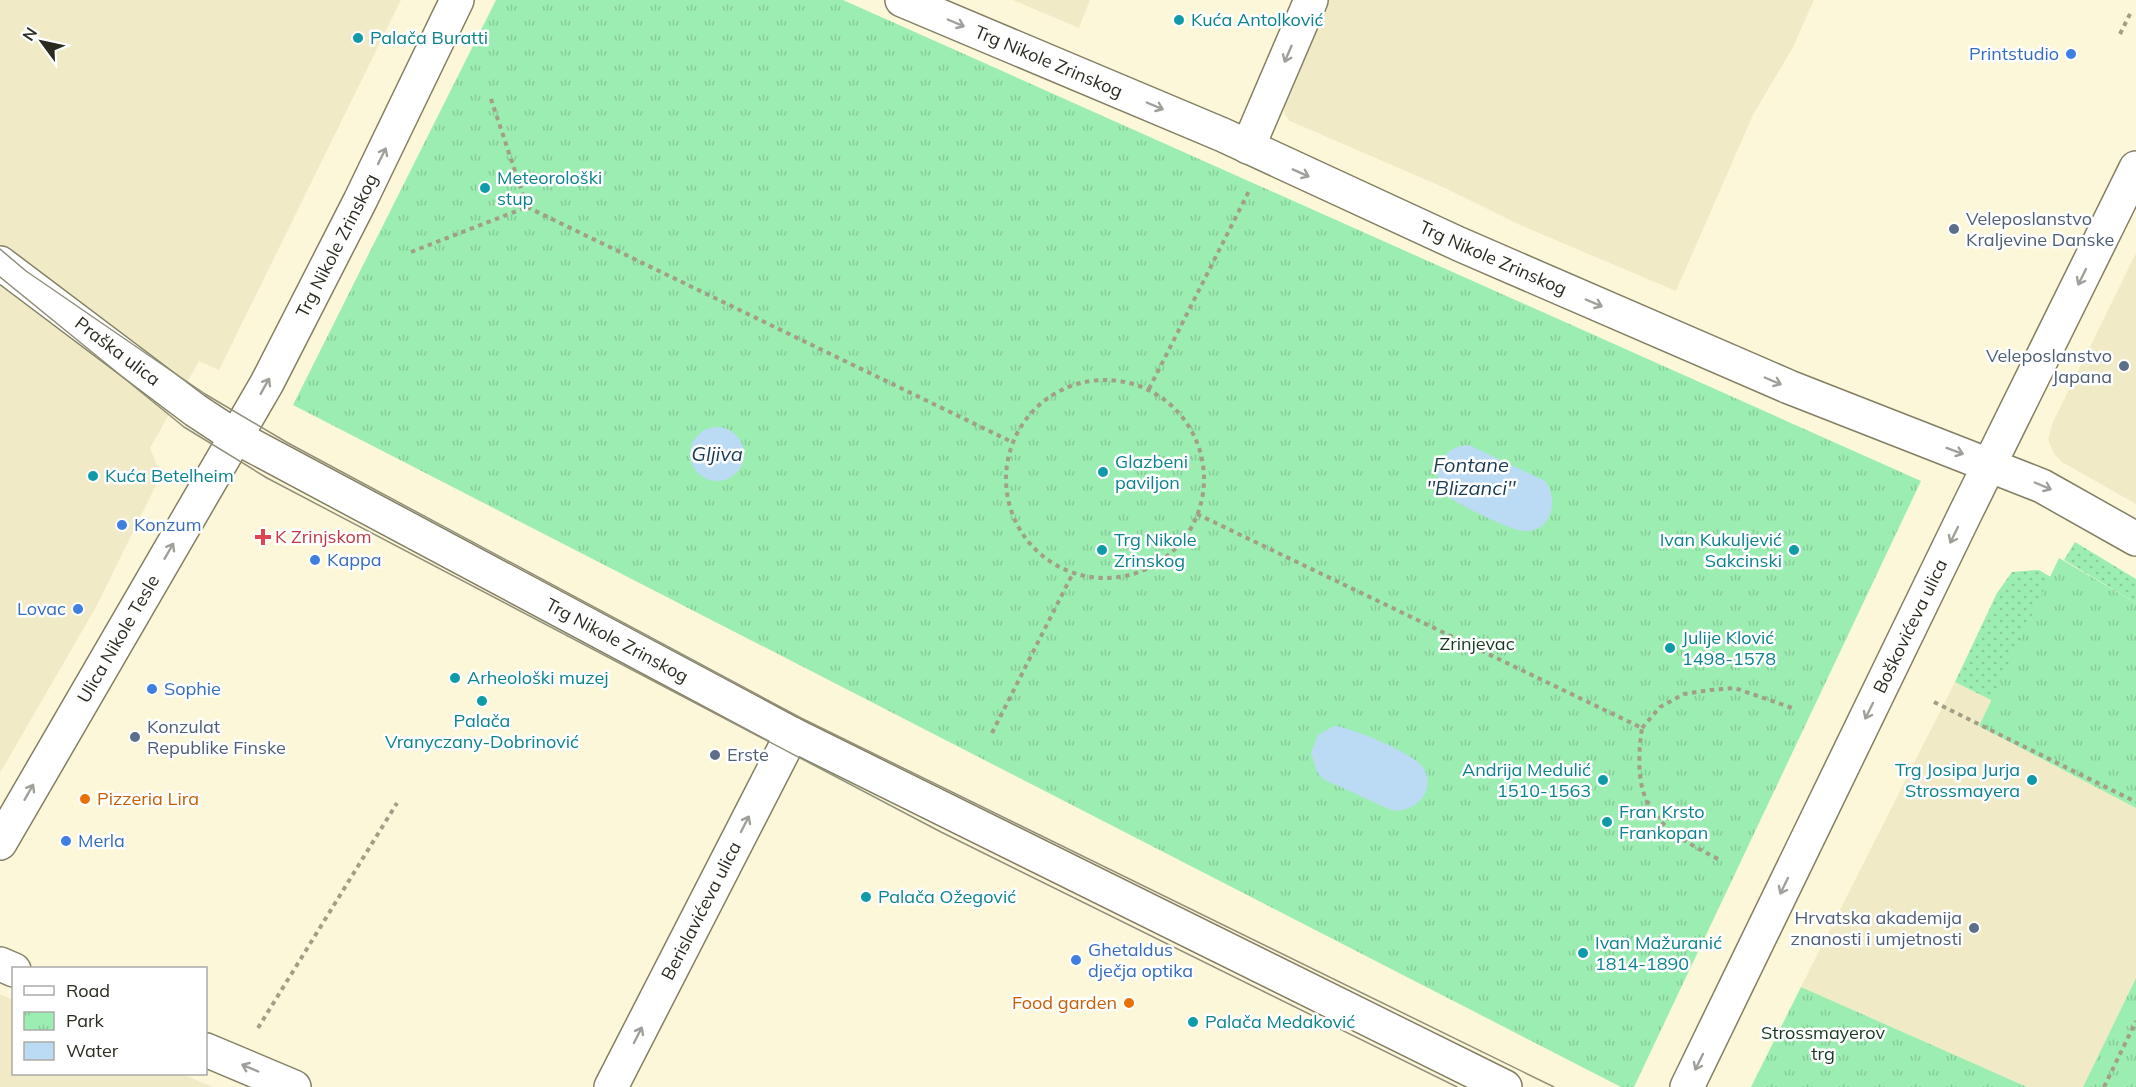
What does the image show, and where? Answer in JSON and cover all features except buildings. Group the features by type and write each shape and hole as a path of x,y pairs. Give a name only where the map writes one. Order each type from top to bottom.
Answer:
{"street":[{"name":"Trg Nikole Zrinskog","path":"457,0 355,211 267,384 236,437 792,734 1505,1087"},
{"name":"Trg Nikole Zrinskog","path":"902,0 1248,147 1459,244 1789,387 1989,464"},
{"path":"1248,147 1311,0"},
{"name":"Boškovićeva ulica","path":"1687,1087 1989,464 2136,168"},
{"name":"Praška ulica","path":"0,263 188,405 236,437"},
{"name":"Ulica Nikole Tesle","path":"0,843 236,437"},
{"path":"1989,464 2055,492 2136,539"},
{"name":"Berislavićeva ulica","path":"611,1087 792,734"},
{"path":"207,1050 294,1087"}],"path":[{"path":"2120,34 2132,10"},
{"path":"490,96 527,207 1012,442"},
{"path":"1149,389 1250,189"},
{"path":"411,252 527,207"},
{"path":"1118,379 1149,389 1173,406 1191,429 1202,456 1204,485 1197,514 1183,541 1160,561 1133,574 1103,578 1073,573 1049,561 1029,544 1014,521 1007,495 1006,468 1012,442 1029,414 1054,393 1084,381 1118,379"},
{"path":"1197,514 1642,728"},
{"path":"992,733 1073,573"},
{"path":"1718,859 1683,842 1663,827 1651,809 1641,784 1638,755 1642,728 1660,707 1684,694 1710,690 1735,688 1792,708"},
{"path":"1934,702 2136,802"},
{"path":"256,1034 397,803"},
{"path":"2104,1087 2136,1022"}],"shaded area":[{"path":"0,0 401,0 219,370 199,361 150,448 159,470 157,483 96,607 0,773"},
{"path":"1013,0 1090,0 1079,28"},
{"path":"1326,0 1814,0 1793,47 1753,115 1676,291 1520,225 1445,188 1290,121 1285,115 1282,100"},
{"path":"2136,253 2136,504 2062,462 2054,454 2048,439 2053,422"},
{"path":"1955,682 1991,700 1979,726 2136,808 2136,978 2083,1087 2027,1087 1801,987"},
{"path":"0,994 12,1000 12,1075 184,1075 213,1087 0,1087"}],"green space":[{"name":"Zrinjevac","path":"496,0 843,0 1921,481 1634,1087 1621,1087 293,405"},
{"path":"2075,542 2136,579 2136,603 2064,560"},
{"path":"2059,558 2136,603 2136,808 1979,726"},
{"path":"2039,570 2136,627 2019,714 1955,682 1997,593 2012,572"},
{"path":"2136,978 2136,1087 2083,1087"},
{"name":"Strossmayerov trg","path":"1801,987 2027,1087 1751,1087"}],"water":[{"name":"Gljiva","path":"717,427 727,429 736,435 742,444 744,454 742,464 736,473 727,479 717,481 707,479 698,473 692,464 690,454 692,444 698,435 707,429"},
{"name":"Fontane ''Blizanci''","path":"1469,445 1545,481 1550,489 1552,508 1544,524 1538,529 1518,530 1454,501 1446,494 1438,482 1442,461 1455,448"},
{"path":"1334,726 1381,742 1417,761 1427,775 1428,783 1422,798 1408,808 1391,810 1323,779 1317,772 1311,753 1318,735"}],"tram line":[{"path":"0,249 26,271 205,394 288,443 801,718 1554,1087"},
{"path":"0,277 184,427 267,478 941,832 1457,1087"}],"place":[{"name":"Kuća Antolković","path":"1179,20"},
{"name":"Palača Buratti","path":"358,38"},
{"name":"Printstudio","path":"2071,54"},
{"name":"Meteorološki stup","path":"485,188"},
{"name":"Veleposlanstvo Kraljevine Danske","path":"1954,229"},
{"name":"Veleposlanstvo Japana","path":"2124,366"},
{"name":"Glazbeni paviljon","path":"1103,472"},
{"name":"Kuća Betelheim","path":"93,476"},
{"name":"Konzum","path":"122,525"},
{"name":"K Zrinjskom","path":"263,537"},
{"name":"Trg Nikole Zrinskog","path":"1102,550"},
{"name":"Ivan Kukuljević Sakcinski","path":"1794,550"},
{"name":"Kappa","path":"315,560"},
{"name":"Lovac","path":"78,609"},
{"name":"Julije Klović 1498-1578","path":"1670,648"},
{"name":"Arheološki muzej","path":"455,678"},
{"name":"Sophie","path":"152,689"},
{"name":"Palača Vranyczany-Dobrinović","path":"482,701"},
{"name":"Konzulat Republike Finske","path":"135,737"},
{"name":"Erste","path":"715,755"},
{"name":"Andrija Medulić 1510-1563","path":"1603,780"},
{"name":"Trg Josipa Jurja Strossmayera","path":"2032,780"},
{"name":"Pizzeria Lira","path":"85,799"},
{"name":"Fran Krsto Frankopan","path":"1607,822"},
{"name":"Merla","path":"66,841"},
{"name":"Palača Ožegović","path":"866,897"},
{"name":"Hrvatska akademija znanosti i umjetnosti","path":"1974,928"},
{"name":"Ivan Mažuranić 1814-1890","path":"1583,953"},
{"name":"Ghetaldus dječja optika","path":"1076,960"},
{"name":"Food garden","path":"1129,1003"},
{"name":"Palača Medaković","path":"1193,1022"}]}
